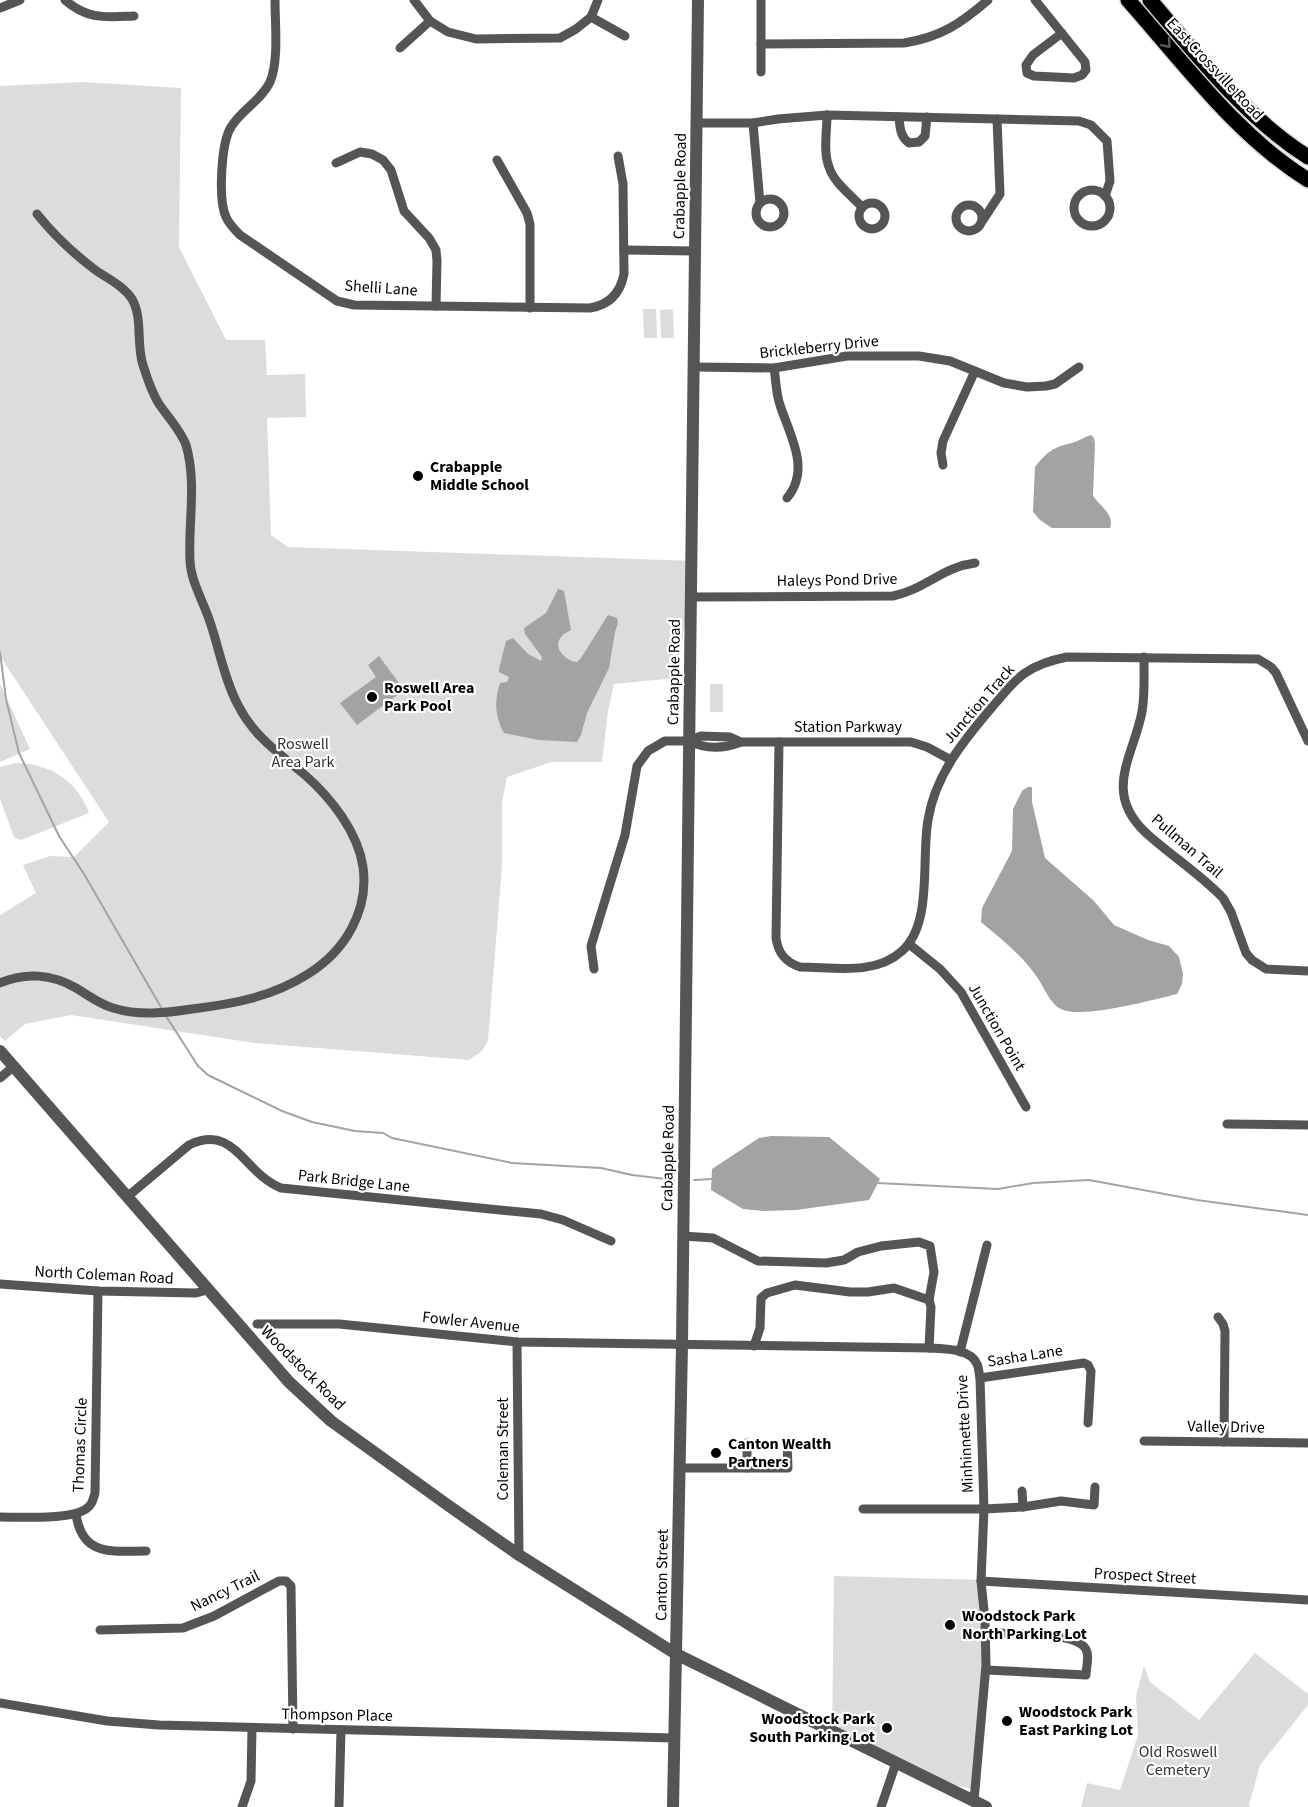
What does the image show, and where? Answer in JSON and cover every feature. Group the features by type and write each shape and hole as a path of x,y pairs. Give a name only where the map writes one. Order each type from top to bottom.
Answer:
{"main road":[{"name":"East Crossville Road","path":"1128,0 1231,118 1292,170 1308,180"},
{"name":"East Crossville Road","path":"1150,0 1226,88 1266,125 1307,153"}],"street":[{"path":"0,9 20,0"},
{"path":"65,0 79,11 98,17 134,16"},
{"name":"Shelli Lane","path":"275,0 274,60 270,81 258,99 236,120 226,138 223,152 222,201 226,218 240,235 337,301 354,304 530,308 590,308 606,303 616,295 622,284 623,184 618,156"},
{"path":"414,0 430,21 448,32 476,39 560,38 591,17 598,0"},
{"name":"Crabapple Road","path":"682,1344 698,0"},
{"path":"760,72 761,0"},
{"path":"760,44 904,43 925,40 963,22 988,0"},
{"path":"1035,0 1062,33 1085,62 1086,70 1082,75 1074,78 1034,76 1027,73 1026,65 1032,56 1062,33"},
{"path":"591,17 625,36"},
{"path":"400,48 430,21"},
{"path":"697,123 753,123 827,115 1079,121 1091,125 1107,141 1110,181 1105,196"},
{"path":"827,115 826,158 829,168 840,185 862,207"},
{"path":"900,117 900,131 903,139 909,143 919,142 925,136 927,117"},
{"path":"983,220 1000,194 997,119"},
{"path":"753,123 760,203"},
{"path":"336,163 360,152 378,157 391,170 404,211 429,238 436,250 436,306"},
{"path":"1292,170 1307,153"},
{"path":"497,160 527,213 530,224 530,308"},
{"path":"0,983 20,976 48,976 66,982 97,1002 111,1008 140,1012 173,1012 229,1005 256,998 287,985 310,973 332,955 354,926 363,891 363,866 360,852 348,827 317,787 258,736 236,703 191,573 191,473 185,442 157,400 141,362 134,303 123,288 94,269 69,248 37,214"},
{"path":"624,250 695,251"},
{"name":"Brickleberry Drive","path":"694,367 774,368 847,356 919,356 950,361 1004,382 1027,387 1046,387 1055,384 1079,367"},
{"path":"774,368 779,403 794,442 798,462 797,482 787,498"},
{"path":"943,465 941,453 943,441 975,371"},
{"name":"Haleys Pond Drive","path":"692,597 893,596 919,589 954,568 975,563"},
{"name":"Junction Track","path":"779,742 777,948 784,958 800,967 866,968 889,960 909,944 918,929 922,914 924,847 928,817 937,788 951,760 967,737 1013,684 1036,666 1050,660 1067,657 1251,658 1271,667 1280,679 1308,741"},
{"name":"Pullman Trail","path":"1144,657 1142,712 1123,778 1123,790 1130,812 1146,832 1222,898 1231,912 1246,953 1252,960 1266,969 1308,972"},
{"name":"Station Parkway","path":"594,969 591,946 624,836 637,766 648,751 658,744 674,740 688,741 701,747 730,746 741,742 911,742 927,747 951,760"},
{"name":"Junction Point","path":"909,944 940,969 961,992 1026,1107"},
{"name":"Woodstock Road","path":"0,1051 289,1382 331,1421 519,1555 676,1654 987,1807"},
{"path":"0,1078 13,1067"},
{"path":"1227,1124 1308,1125"},
{"name":"Park Bridge Lane","path":"127,1197 189,1146 200,1140 213,1139 231,1146 261,1177 281,1188 541,1214 563,1220 611,1241"},
{"path":"683,1236 713,1238 758,1261 835,1262 858,1252 881,1246 919,1242 930,1246 934,1272 929,1300 931,1307 929,1348"},
{"path":"960,1352 987,1245"},
{"name":"North Coleman Road","path":"0,1284 98,1292 196,1293 207,1290"},
{"path":"754,1346 760,1328 761,1298 767,1293 795,1285 850,1292 894,1288 929,1300"},
{"name":"Thomas Circle","path":"0,1516 45,1517 76,1514 90,1506 95,1493 98,1292"},
{"path":"1218,1317 1225,1331 1224,1442"},
{"name":"Fowler Avenue","path":"257,1324 339,1324 517,1342 682,1344"},
{"name":"Coleman Street","path":"517,1342 519,1555"},
{"name":"Minhinnette Drive","path":"682,1344 929,1348 960,1352 969,1356 976,1363 980,1378 984,1509 981,1581 986,1670 974,1801"},
{"name":"Canton Street","path":"673,1807 682,1344"},
{"name":"Sasha Lane","path":"980,1378 1084,1363 1088,1365 1090,1371 1088,1423"},
{"name":"Valley Drive","path":"1144,1441 1308,1443"},
{"path":"680,1468 788,1468 787,1442"},
{"path":"747,1443 747,1468"},
{"path":"863,1509 984,1509 1023,1507 1061,1501 1094,1505 1095,1487"},
{"path":"1022,1491 1023,1507"},
{"path":"76,1514 80,1533 94,1547 109,1551 146,1551"},
{"path":"293,1729 291,1586 300,1580"},
{"name":"Nancy Trail","path":"100,1630 183,1628 214,1616 279,1581 286,1581 291,1586"},
{"name":"Prospect Street","path":"981,1581 1308,1600"},
{"path":"985,1633 1061,1636 1075,1640 1083,1645 1087,1652 1086,1676 986,1670"},
{"name":"Thompson Place","path":"0,1703 107,1721 159,1725 674,1738"},
{"path":"242,1807 251,1781 252,1728"},
{"path":"339,1807 341,1730"},
{"path":"881,1807 896,1763"}],"green space":[{"name":"Roswell Area Park","path":"82,82 181,88 179,247 226,340 265,340 267,375 305,374 306,417 267,418 271,535 288,547 695,561 676,678 614,684 608,711 602,762 551,762 507,777 502,802 502,866 488,1041 482,1051 469,1060 255,1043 71,1015 25,1024 5,1041 0,1036 0,915 36,893 23,865 50,856 74,857 109,822 0,656 0,86"},
{"path":"643,309 656,309 657,338 644,338"},
{"path":"673,309 674,338 661,338 660,310"},
{"path":"0,684 30,749 0,762"},
{"path":"710,684 723,684 723,712 710,712"},
{"path":"15,763 39,766 60,776 77,791 89,813 21,840 14,837 0,799 0,767"},
{"path":"834,1576 985,1580 977,1790 947,1783 832,1737"},
{"name":"Old Roswell Cemetery","path":"1255,1653 1308,1694 1308,1705 1260,1765 1250,1807 1081,1807 1087,1783 1120,1790 1138,1735 1136,1696 1144,1666 1150,1682 1199,1720"}],"shaded area":[{"path":"1091,435 1095,444 1093,496 1109,515 1110,528 1052,528 1033,512 1035,467 1055,448"},
{"path":"558,589 564,591 571,630 563,635 558,645 561,653 568,659 577,662 581,658 608,615 617,618 618,623 609,668 587,713 577,742 538,740 504,733 496,709 500,683 507,682 509,677 499,672 506,641 513,638 528,654 541,661 542,657 525,634 524,628 546,613"},
{"name":"Roswell Area Park Pool","path":"379,656 404,690 357,725 340,703 376,677 368,665"},
{"path":"1032,787 1032,802 1045,858 1094,901 1114,925 1148,940 1169,946 1179,957 1183,974 1182,984 1177,994 1103,1010 1074,1012 1063,1010 1051,1000 1025,962 981,922 982,908 1012,851 1013,809 1022,791"},
{"path":"771,1136 829,1137 880,1179 869,1200 796,1210 743,1209 711,1190 712,1169 759,1138"}],"waterway":[{"path":"0,652 6,699 19,753 59,836 84,874 162,1009"},
{"path":"166,1016 198,1066 208,1075 282,1111 312,1122 355,1131 383,1133 392,1138 512,1163 601,1168 632,1175 674,1180"},
{"path":"694,1180 712,1179"},
{"path":"877,1183 998,1189 1033,1183 1089,1180 1197,1200 1308,1215"}],"place":[{"name":"Crabapple Middle School","path":"418,476"},
{"name":"Roswell Area Park Pool","path":"372,697"},
{"name":"Canton Wealth Partners","path":"716,1453"},
{"name":"Woodstock Park North Parking Lot","path":"950,1625"},
{"name":"Woodstock Park East Parking Lot","path":"1007,1721"},
{"name":"Woodstock Park South Parking Lot","path":"887,1728"}]}
